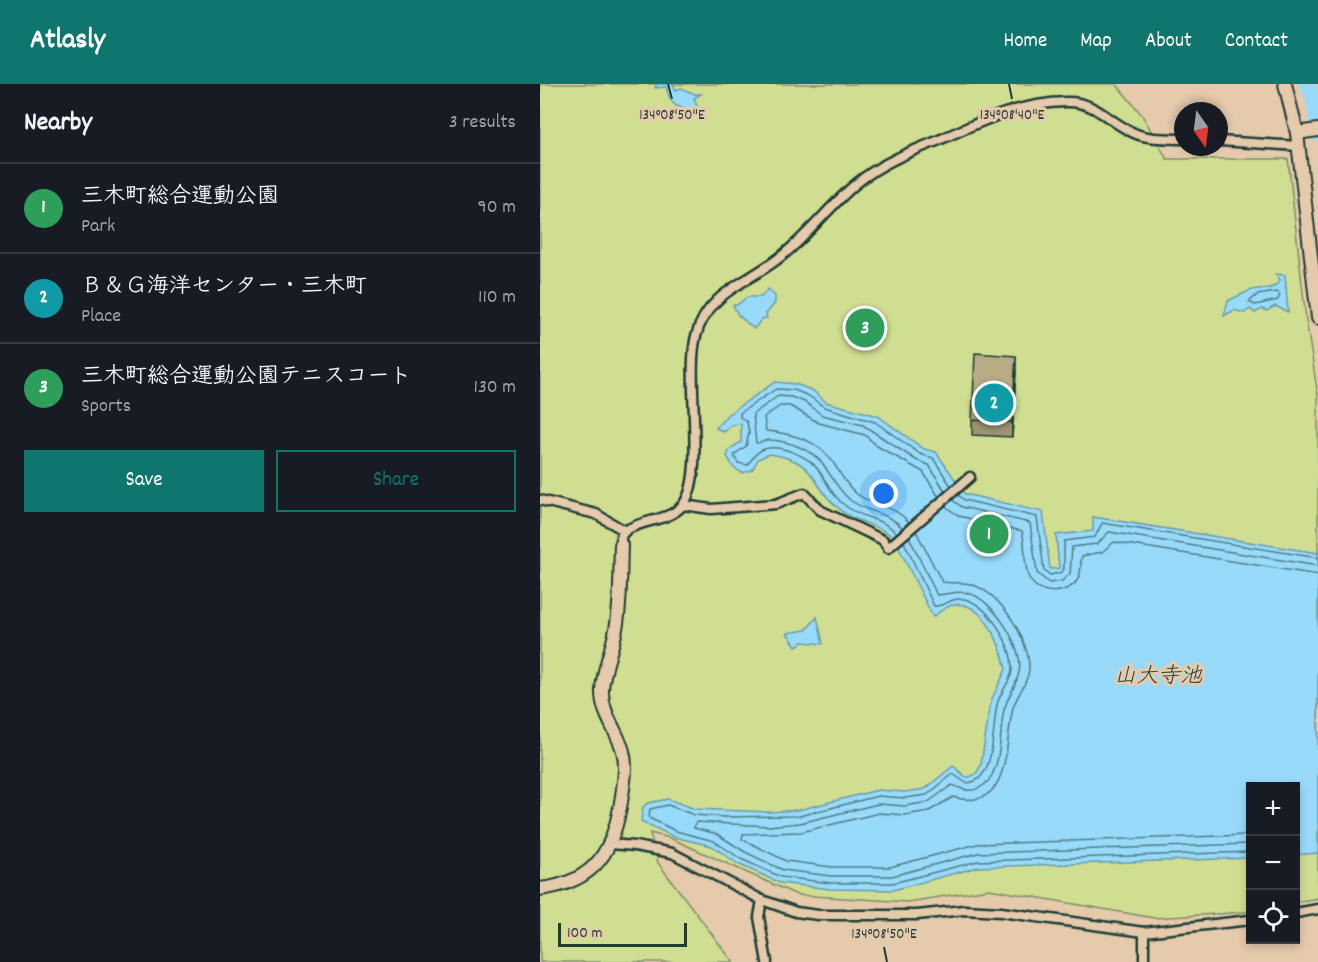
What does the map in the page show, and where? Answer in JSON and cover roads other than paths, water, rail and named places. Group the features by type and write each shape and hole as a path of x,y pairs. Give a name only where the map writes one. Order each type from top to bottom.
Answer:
{"street":[{"path":"1285,84 1308,132 1299,146 1318,318"},
{"path":"540,889 576,881 591,871 610,844 619,820 626,766 623,751 606,713 602,691 617,623 621,536 625,531 669,516 682,505 694,470 691,370 693,352 700,324 707,309 727,290 776,261 867,175 896,158 999,114 1056,102 1084,103 1098,109 1129,131 1145,137 1174,139"},
{"path":"1228,142 1299,146"},
{"path":"682,505 711,509 776,504 804,493 820,510 875,535 883,540 888,548 970,477"},
{"path":"540,500 596,514 625,531"},
{"path":"610,844 635,846 672,854 762,900 796,912 818,915 917,915 964,910 1001,912 1144,932 1246,921"},
{"path":"762,900 759,917 767,962"},
{"path":"1300,912 1318,909"},
{"path":"1144,932 1144,962"}],"water":[{"path":"657,84 673,84 676,90 681,88 701,94 694,98 697,106 689,119 683,114 684,108 676,106 670,99 666,87 655,88"},
{"path":"1276,274 1285,275 1288,312 1275,306 1267,311 1262,309 1255,313 1250,309 1244,313 1234,310 1224,316 1228,301 1250,291 1273,287 1280,280"},
{"path":"768,289 775,296 775,303 766,314 767,318 762,319 754,329 738,315 733,305 737,305 747,297 761,297"},
{"name":"山大寺池","path":"775,382 795,384 812,390 826,402 878,416 924,449 936,452 965,494 1043,512 1050,569 1059,568 1056,535 1093,531 1093,517 1318,553 1318,853 1300,855 1300,782 1246,782 1246,858 978,867 893,890 830,889 780,883 738,864 712,846 674,837 641,821 643,807 648,803 668,799 695,809 770,812 798,810 878,790 905,792 925,789 953,766 966,777 972,776 976,774 981,764 991,701 1006,669 995,637 982,617 964,605 953,605 933,617 895,540 877,527 843,512 832,503 813,476 798,462 769,454 758,459 752,470 742,473 733,467 727,456 730,449 741,442 741,424 732,425 724,432 716,428 727,415"},
{"path":"817,617 823,644 803,642 796,646 787,633 806,630"}],"waterway":[{"path":"1307,84 1314,101 1318,134"}],"place":[{"name":"三木町総合運動公園テニスコート","path":"865,328"},
{"name":"Ｂ＆Ｇ海洋センター・三木町","path":"994,403"},
{"name":"三木町総合運動公園","path":"989,534"}]}
